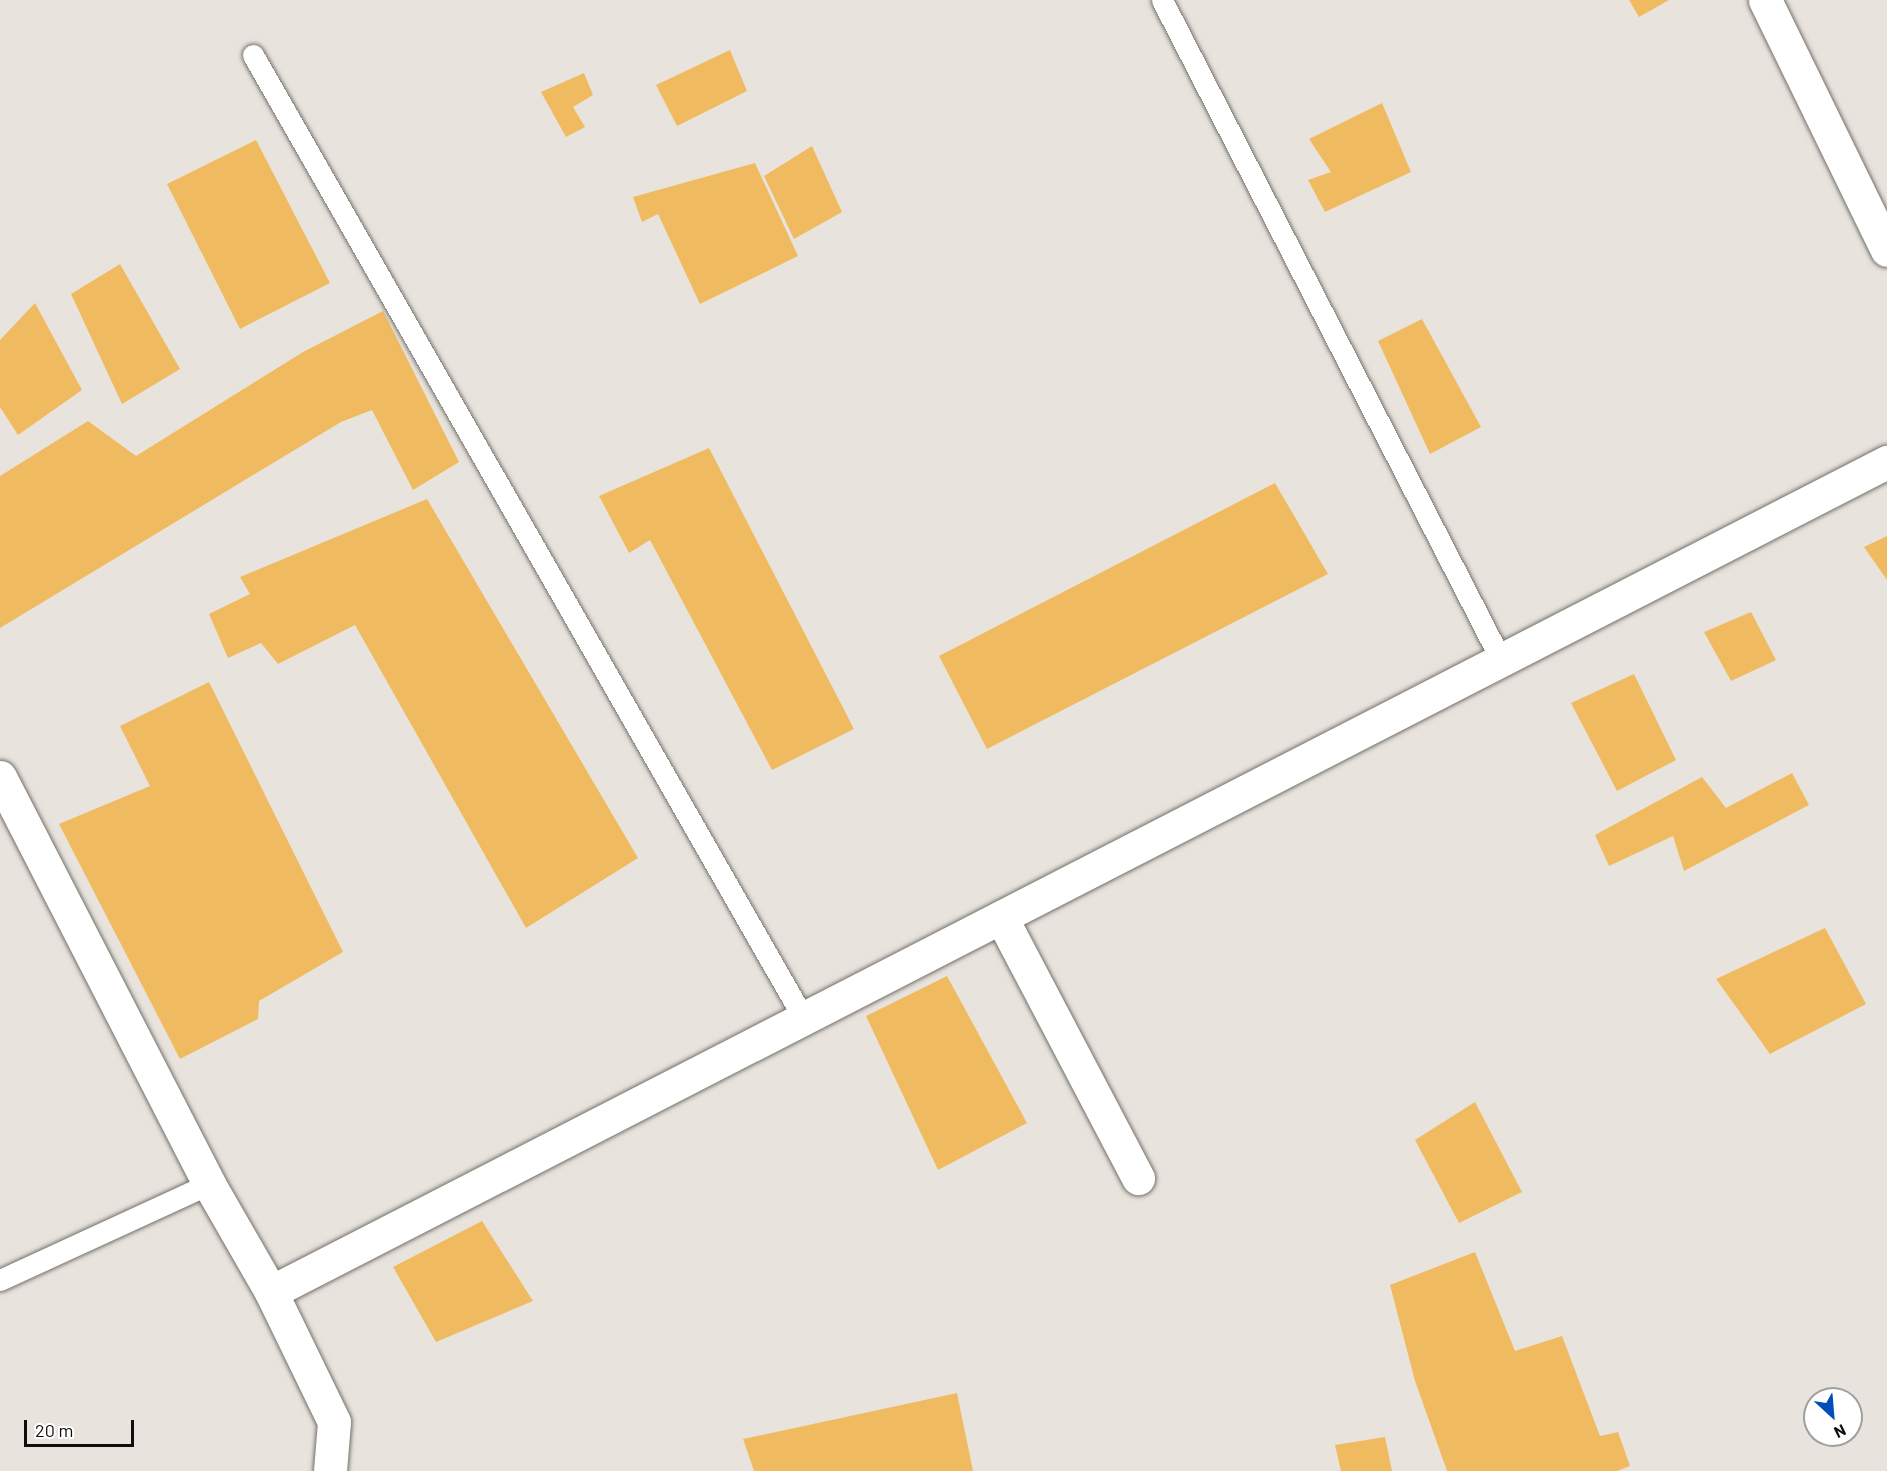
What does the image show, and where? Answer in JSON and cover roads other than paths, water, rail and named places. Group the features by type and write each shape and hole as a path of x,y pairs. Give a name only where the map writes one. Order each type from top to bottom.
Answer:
{"street":[{"path":"1765,0 1887,250"},
{"path":"271,1292 1887,462"},
{"path":"0,777 209,1184 271,1292 334,1422 330,1471"},
{"path":"1001,917 1138,1178"}],"lane":[{"path":"1162,0 1501,660"},
{"path":"254,55 804,1018"},
{"path":"0,1280 209,1184"}]}
